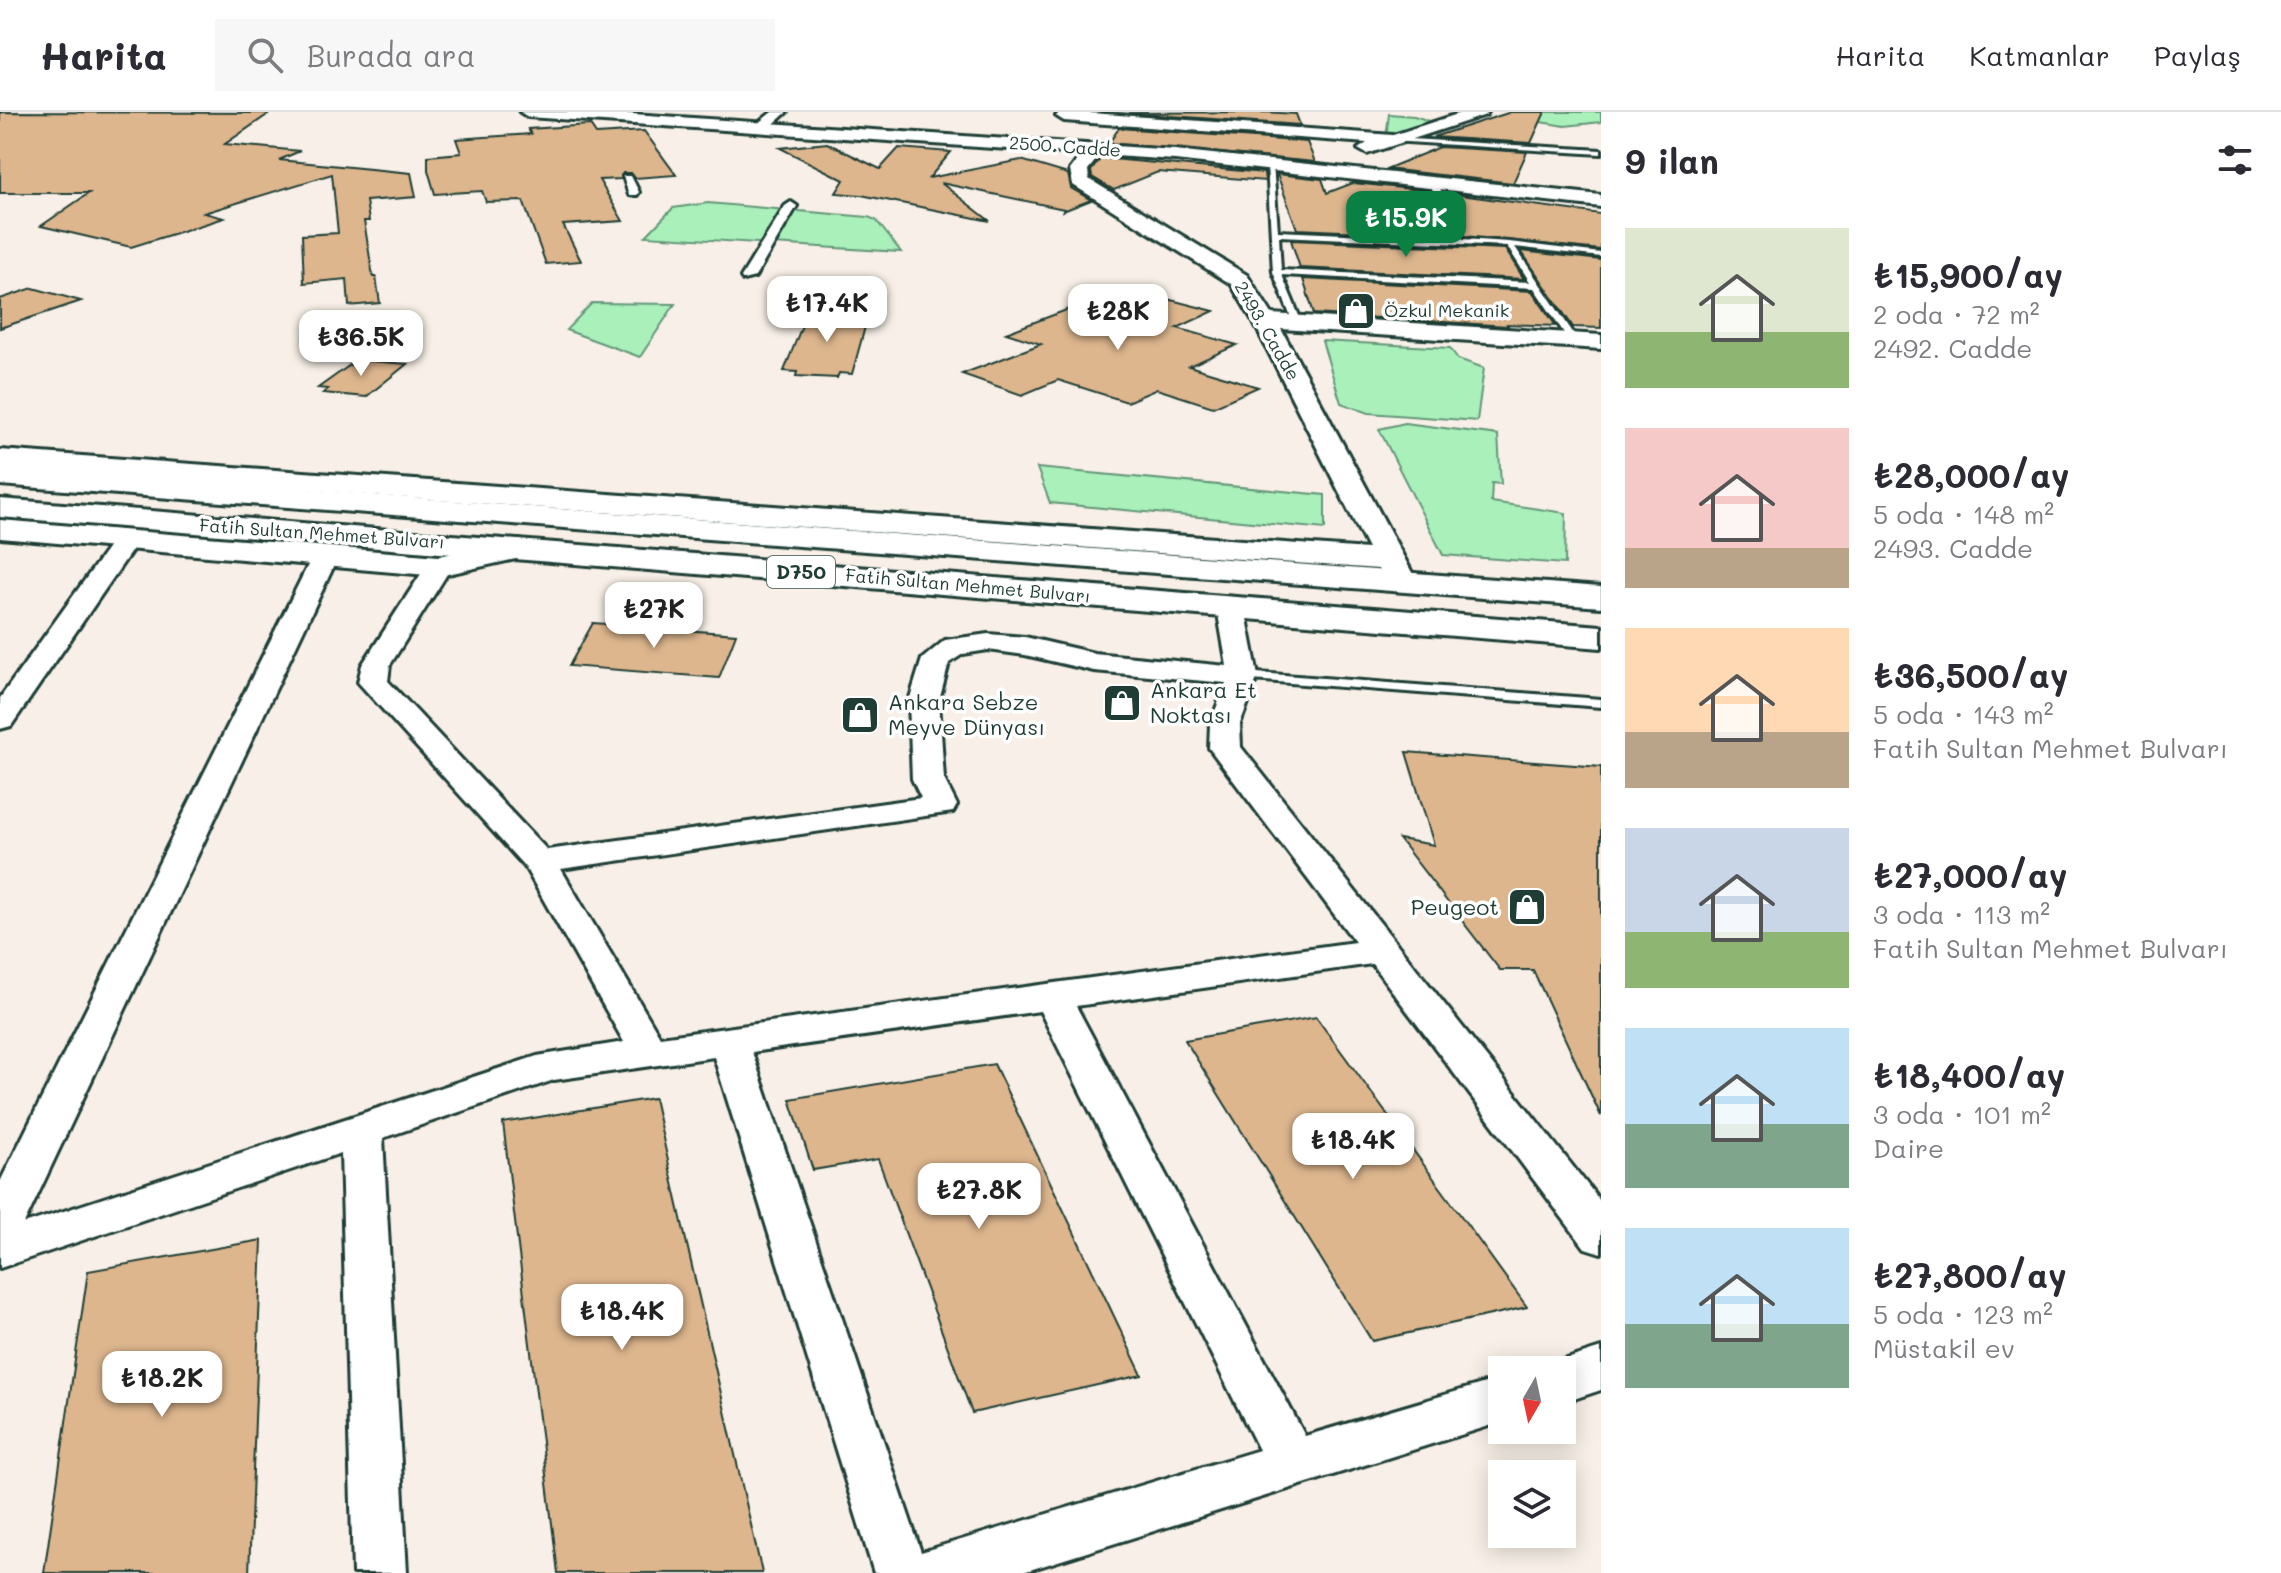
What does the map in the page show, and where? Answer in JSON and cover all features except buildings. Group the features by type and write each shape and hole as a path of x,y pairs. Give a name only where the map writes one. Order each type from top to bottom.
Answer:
{"highway":[{"name":"Fatih Sultan Mehmet Bulvarı","path":"0,476 1395,571 1601,597"},
{"name":"Fatih Sultan Mehmet Bulvarı","path":"0,508 1598,638"}],"street":[{"name":"2500. Cadde","path":"528,112 1270,164 1601,201"},
{"path":"762,127 780,112"},
{"path":"1314,169 1458,117 1480,112"},
{"path":"1085,149 1062,133 1059,124 1065,114 1393,140"},
{"path":"1413,114 1458,117"},
{"name":"2493. Cadde","path":"1085,149 1079,170 1080,181 1239,280 1265,321 1395,571"},
{"path":"627,178 633,192"},
{"path":"748,277 791,206"},
{"path":"1265,321 1601,342"},
{"path":"0,459 1395,571"},
{"path":"0,529 324,559 439,566 518,549"},
{"path":"0,720 126,540"},
{"path":"0,1227 324,559"},
{"path":"439,566 376,665 373,682 539,862 650,1053"},
{"path":"1231,608 1243,676 1225,724 1225,748 1601,1235"},
{"path":"539,862 941,805 928,779 924,701 936,659 955,646 988,642 1025,646 1094,662 1243,676"},
{"path":"0,1250 551,1066 1381,951"},
{"path":"1052,997 1293,1464"},
{"path":"729,1042 901,1573"},
{"path":"361,1130 380,1573"},
{"path":"1576,1377 1601,1369"},
{"path":"935,1573 1488,1404"}],"lane":[{"path":"1393,140 1601,152"},
{"path":"1270,164 1277,272 1297,323"},
{"path":"1433,182 1460,241"},
{"path":"1273,233 1509,244 1601,255"},
{"path":"1509,244 1573,340"},
{"path":"1277,272 1534,285"},
{"path":"1243,676 1601,703"}],"green space":[{"path":"1525,112 1601,112 1601,122 1565,126 1521,119"},
{"path":"1389,114 1414,116 1430,121 1386,137"},
{"path":"708,203 868,217 876,220 901,252 646,236 673,208"},
{"path":"592,303 675,304 640,357 566,330"},
{"path":"1322,341 1450,348 1458,359 1484,368 1477,421 1369,413 1341,403"},
{"path":"1405,423 1498,435 1501,484 1492,483 1491,502 1566,513 1565,564 1443,555 1379,429"},
{"path":"1037,468 1325,495 1325,529 1050,503"}],"place":[{"name":"Özkul Mekanik","path":"1356,311"},
{"name":"Ankara Et Noktası","path":"1122,703"},
{"name":"Ankara Sebze Meyve Dünyası","path":"860,715"},
{"name":"Peugeot","path":"1527,907"}]}
